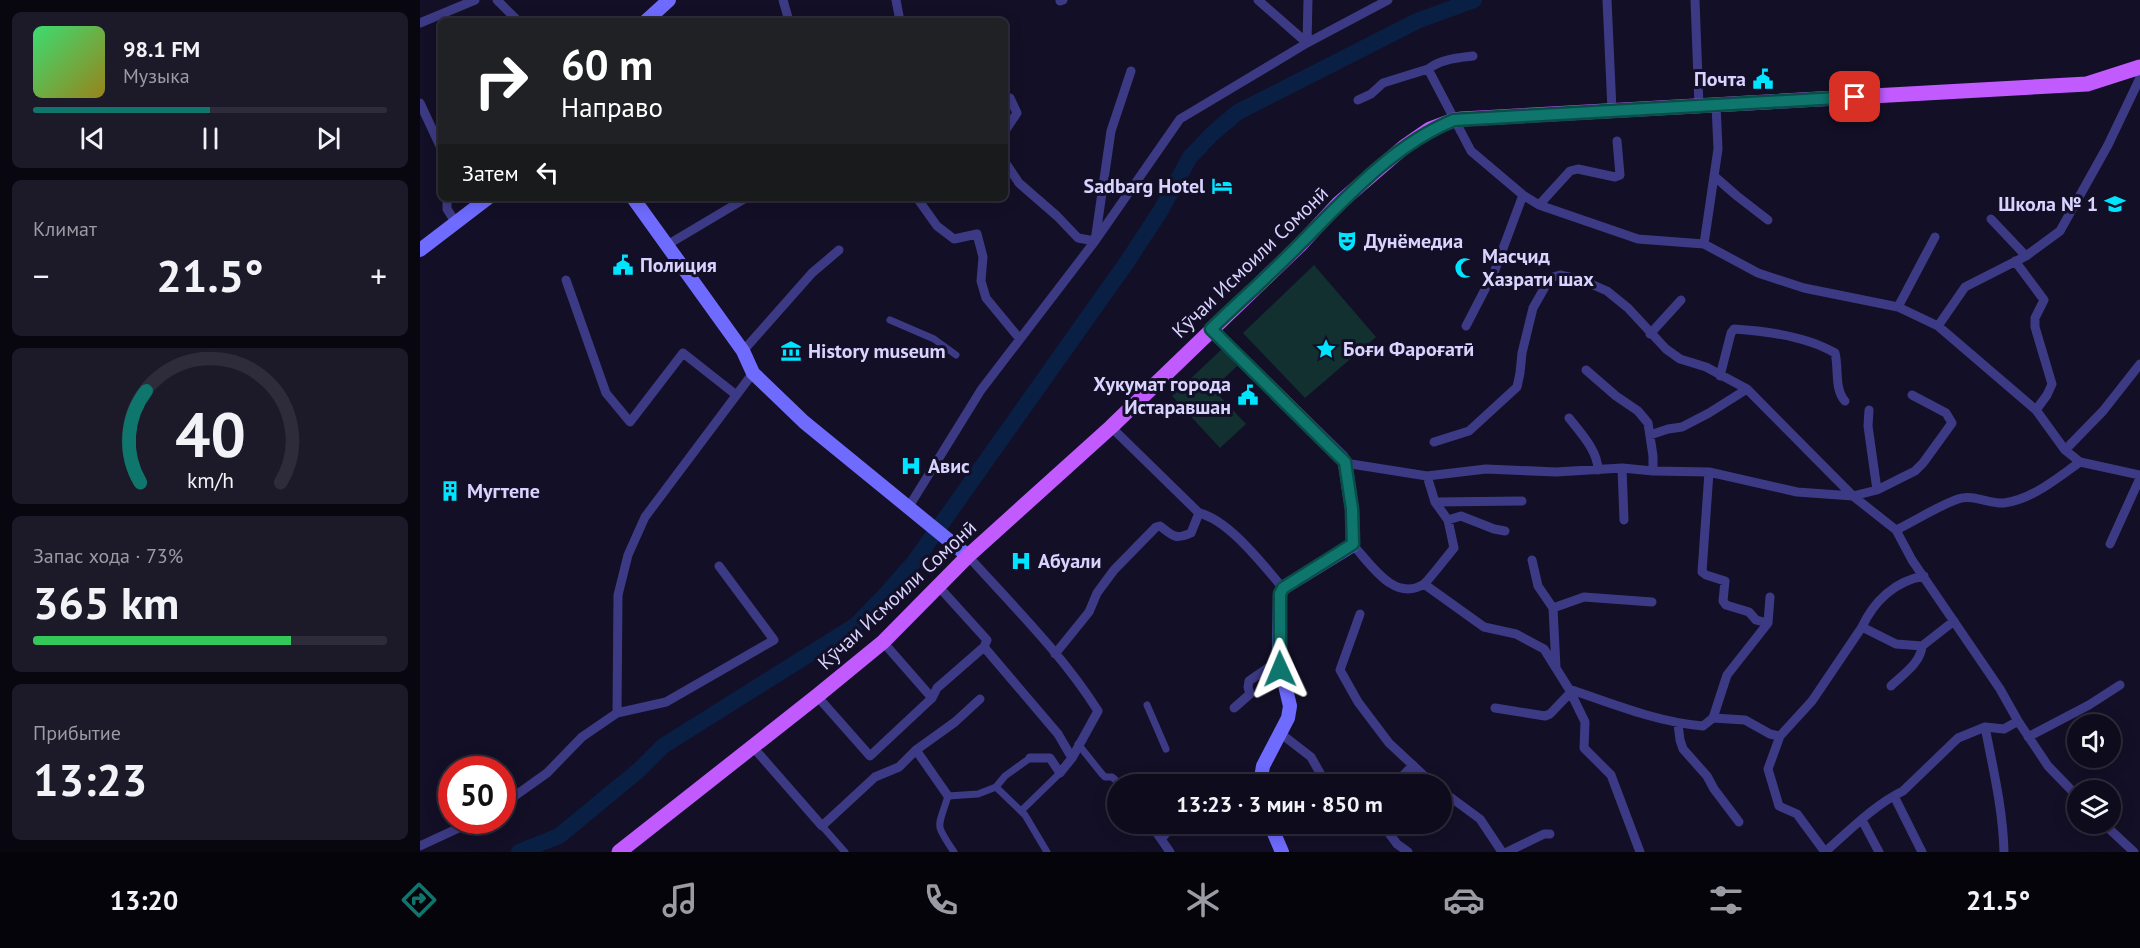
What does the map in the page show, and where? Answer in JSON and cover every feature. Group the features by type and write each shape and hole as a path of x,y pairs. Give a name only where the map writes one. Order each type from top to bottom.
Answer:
{"main road":[{"path":"649,18 669,0"},
{"name":"Кӯчаи Исмоили Сомонӣ","path":"619,852 883,642 939,587 965,554 1111,427 1301,244 1338,204 1404,147 1430,129 1454,120 2087,84 2139,68"},
{"path":"420,250 484,201"},
{"path":"635,201 743,351 753,373 804,422 965,554"},
{"path":"1211,329 1345,462 1352,509 1353,544 1283,588 1280,594 1279,660 1290,706 1288,718 1263,766 1262,774"},
{"path":"1274,834 1282,852"}],"street":[{"path":"420,23 475,0"},
{"path":"496,0 515,18"},
{"path":"783,0 788,18"},
{"path":"896,0 899,18"},
{"path":"1257,0 1307,43"},
{"path":"1307,43 1308,0"},
{"path":"908,508 981,390 1095,241 1180,119 1307,43 1388,0"},
{"path":"1607,0 1612,110"},
{"path":"1695,0 1699,106"},
{"path":"1358,100 1371,94 1383,83 1428,69 1435,64 1473,56"},
{"path":"1938,326 1965,287 2026,255 2060,231 2108,145 2140,78 2139,68"},
{"path":"1428,69 1471,151 1523,195 1539,205 1638,239 1704,244 1758,273 1804,288 1898,307 1938,326 2036,410 2065,450 2080,462 2140,476 2110,544"},
{"path":"1095,241 1111,131 1131,71"},
{"path":"1008,126 1017,113 1010,99"},
{"path":"420,104 438,142"},
{"path":"1704,244 1718,149 1716,105"},
{"path":"1539,205 1569,171 1578,169 1615,177 1620,175 1617,141"},
{"path":"1008,167 1018,183 1078,237 1095,241"},
{"path":"1714,176 1768,220"},
{"path":"1466,326 1495,270 1523,195"},
{"path":"447,201 447,209 456,224"},
{"path":"667,245 741,201"},
{"path":"919,201 937,226 954,239 977,234 983,256 981,281 986,298 1019,338"},
{"path":"1991,219 2026,255"},
{"path":"1898,307 1935,237"},
{"path":"743,351 812,273 839,250"},
{"path":"2015,261 2044,300 2035,318 2035,327 2052,384 2036,410"},
{"path":"1434,442 1469,431 1517,387 1522,353 1533,308 1550,279 1560,275 1582,280 1607,291 1628,308 1650,334 1680,359 1706,367 1747,389 1853,496 1896,531 1912,560 2000,689 2028,737 2048,766 2067,786"},
{"path":"566,280 606,393 630,422 683,353 735,394"},
{"path":"1650,334 1681,300"},
{"path":"890,320 934,339 956,354"},
{"path":"1720,376 1734,329 1756,330 1788,336 1835,353 1839,386 1842,399 1845,401"},
{"path":"2065,450 2103,411 2140,364"},
{"path":"1587,370 1616,396 1638,411 1648,423 1653,471"},
{"path":"617,713 618,595 628,555 645,517 735,394 753,373"},
{"path":"1650,435 1691,422 1747,389"},
{"path":"1345,462 1427,476 1486,469 1556,472 1622,468 1708,472 1797,492 1853,496 1877,490 1915,471 1952,423 1946,412 1912,395"},
{"path":"1869,410 1868,426 1877,490"},
{"path":"1569,418 1588,443 1598,463 1598,470"},
{"path":"1111,427 1199,513 1205,514 1228,530 1248,548 1283,588"},
{"path":"1896,531 1959,499 1978,498 2002,503 2027,496 2042,489 2080,462"},
{"path":"1622,468 1624,520"},
{"path":"1708,472 1702,572 1725,581 1724,601 1726,605 1749,612 1756,620 1768,623"},
{"path":"1353,544 1390,585 1406,589 1424,584 1454,548 1448,520 1436,502 1427,476"},
{"path":"1436,502 1522,501"},
{"path":"1055,654 1089,612 1097,593 1132,550 1156,527 1160,526 1174,536 1182,537 1191,533 1199,513"},
{"path":"1448,520 1461,516 1505,531"},
{"path":"965,554 1055,654 1098,711 1072,758 1021,812"},
{"path":"1532,560 1538,586 1553,608 1556,670"},
{"path":"516,794 547,772 582,737 617,713 666,702 774,640 719,566"},
{"path":"1924,576 1892,587 1869,612 1862,627 1812,701 1780,736 1768,769 1779,806 1797,814 1825,852 1862,820 1903,791 1958,738 1984,727 2004,729 2018,721"},
{"path":"1424,584 1484,627 1516,634 1544,649 1570,691 1585,722 1584,748 1611,775 1640,852"},
{"path":"817,696 870,756 933,698 937,688 984,647 987,640 939,587"},
{"path":"1553,608 1584,597 1652,602"},
{"path":"1570,691 1678,723 1703,726 1713,718 1727,675 1768,623 1770,597"},
{"path":"1360,614 1340,670 1358,702 1389,743 1422,774"},
{"path":"1862,627 1896,644 1922,646 1954,621"},
{"path":"883,642 933,698"},
{"path":"1891,686 1913,664 1921,653 1922,646"},
{"path":"984,647 1058,734 1072,758"},
{"path":"1234,708 1250,694 1249,681 1279,660"},
{"path":"2028,737 2089,705 2120,685"},
{"path":"1495,708 1545,716 1550,714 1570,691"},
{"path":"822,826 875,777 898,767 980,699"},
{"path":"1147,705 1166,749"},
{"path":"1713,718 1745,720 1770,734 1780,736"},
{"path":"1678,723 1683,749 1707,776 1739,822"},
{"path":"1984,727 1996,781 2004,852"},
{"path":"1280,733 1311,757 1321,774"},
{"path":"1078,744 1107,777"},
{"path":"752,746 845,852"},
{"path":"916,750 948,796"},
{"path":"948,796 978,795 996,787 1005,776 1030,758 1050,759 1060,773"},
{"path":"1404,774 1413,765"},
{"path":"996,787 1021,812 1047,852"},
{"path":"948,796 938,823 939,829 954,852"},
{"path":"1893,796 1922,852"},
{"path":"1452,798 1480,819 1502,852"},
{"path":"1862,820 1879,852"},
{"path":"420,846 446,834"},
{"path":"1158,834 1170,852"},
{"path":"1161,839 1165,834"},
{"path":"1390,834 1397,844 1408,852"},
{"path":"1507,852 1544,834 1550,834"},
{"path":"2115,834 2134,852 2140,845"}],"green space":[{"path":"1314,265 1376,337 1305,398 1243,333"},
{"path":"1222,349 1237,366 1213,389 1246,424 1220,448 1172,396"}],"waterway":[{"path":"519,852 559,836 639,770 663,746 856,625 886,594 915,561 1127,262 1161,210 1190,157 1213,133 1238,112 1417,21 1474,0"}],"place":[{"name":"Почта","path":"1763,79"},
{"name":"Sadbarg Hotel","path":"1222,186"},
{"name":"Школа № 1","path":"2115,204"},
{"name":"Дунёмедиа","path":"1347,241"},
{"name":"Полиция","path":"623,265"},
{"name":"Масҷид Хазрати шах","path":"1465,268"},
{"name":"Боғи Фароғатӣ","path":"1326,349"},
{"name":"History museum","path":"791,351"},
{"name":"Хукумат города Истаравшан","path":"1248,395"},
{"name":"Авис","path":"911,466"},
{"name":"Мугтепе","path":"450,491"},
{"name":"Абуали","path":"1021,561"}],"route":[{"path":"1280,669 1280,594 1283,588 1353,544 1352,509 1345,462 1211,329 1301,244 1338,204 1404,147 1430,129 1454,120 1855,97"}]}
